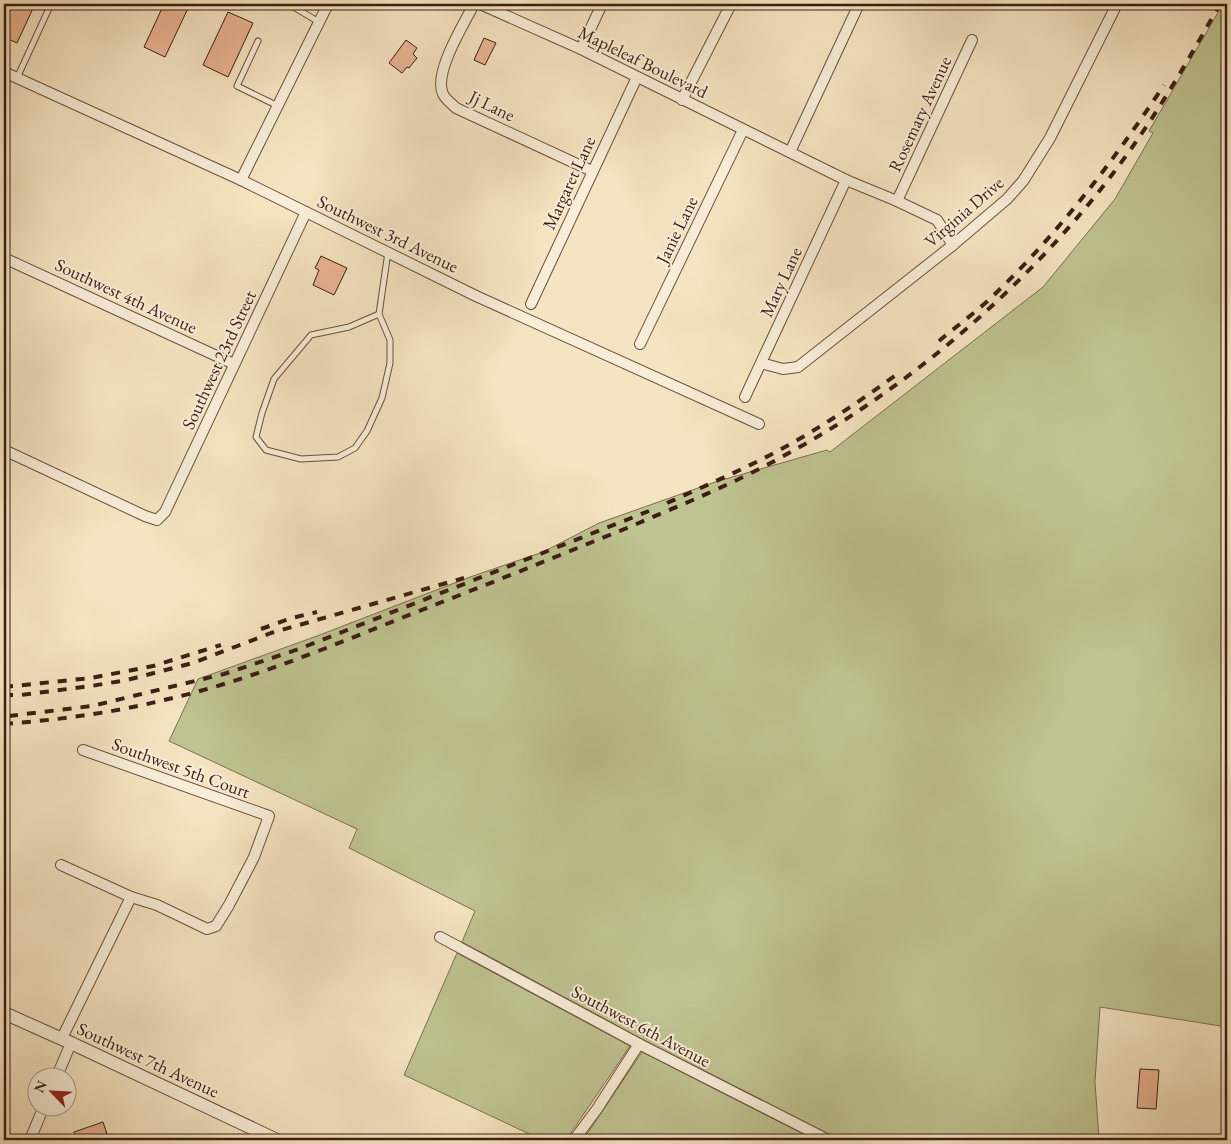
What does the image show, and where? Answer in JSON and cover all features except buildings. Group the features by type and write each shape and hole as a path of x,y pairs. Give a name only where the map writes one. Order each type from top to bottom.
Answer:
{"street":[{"path":"241,180 328,4"},
{"name":"Jj Lane","path":"474,4 448,56 440,80 443,95 456,108 592,171"},
{"name":"Mapleleaf Boulevard","path":"480,4 581,49 846,180 897,201 936,220 953,245"},
{"path":"581,49 602,4"},
{"path":"682,100 731,4"},
{"path":"790,152 859,4"},
{"name":"Virginia Drive","path":"761,363 783,369 798,367 953,245 1007,199 1023,181 1050,138 1117,4"},
{"name":"Rosemary Avenue","path":"897,201 972,40"},
{"name":"Southwest 3rd Avenue","path":"4,72 241,180 476,296 759,424"},
{"name":"Margaret Lane","path":"532,304 637,77"},
{"name":"Janie Lane","path":"640,344 743,130"},
{"name":"Mary Lane","path":"745,397 846,180"},
{"name":"Southwest 23rd Street","path":"4,450 157,520 165,512 306,212"},
{"name":"Southwest 4th Avenue","path":"4,258 234,364"},
{"name":"Southwest 5th Court","path":"83,750 269,816 254,857 216,926 207,928 156,905 131,897"},
{"path":"60,1066 67,1041 131,897 61,866"},
{"name":"Southwest 6th Avenue","path":"440,937 639,1044 828,1140"},
{"name":"Southwest 7th Avenue","path":"4,1013 277,1140"},
{"path":"574,1140 597,1109 639,1044"},
{"path":"30,1140 40,1116"}],"lane":[{"path":"17,78 51,4"},
{"path":"286,4 292,5 319,22"},
{"path":"258,41 237,86 278,106"},
{"path":"379,314 349,327 311,335 274,379 256,437 266,450 301,459 338,457 355,448 368,431 382,398 390,363 390,340 379,314 388,252"}],"green space":[{"path":"1223,4 1227,4 1227,1027 1100,1007 1095,1082 1099,1140 841,1140 642,1039 462,942 475,911 349,848 357,829 169,741 198,679 317,636 470,577 543,552 599,523 715,482 827,450 830,452 1043,287 1115,199 1153,133 1149,131"},
{"path":"457,953 630,1046 566,1140 542,1140 404,1075"},
{"path":"642,1052 815,1140 583,1140"}],"railway":[{"path":"4,724 125,709 199,691 270,669 511,575 688,502 768,465 838,424 888,390 985,313 1071,225 1110,178 1144,130 1220,4"},
{"path":"939,341 990,299 1065,219 1107,167 1164,85"},
{"path":"667,503 785,447 815,430 900,372"},
{"path":"9,716 92,706 224,674 299,649 649,511"},
{"path":"4,695 21,695 127,680 193,663 271,633 464,578"},
{"path":"261,629 292,618 317,612"},
{"path":"4,687 91,678 153,666 221,645"}]}
